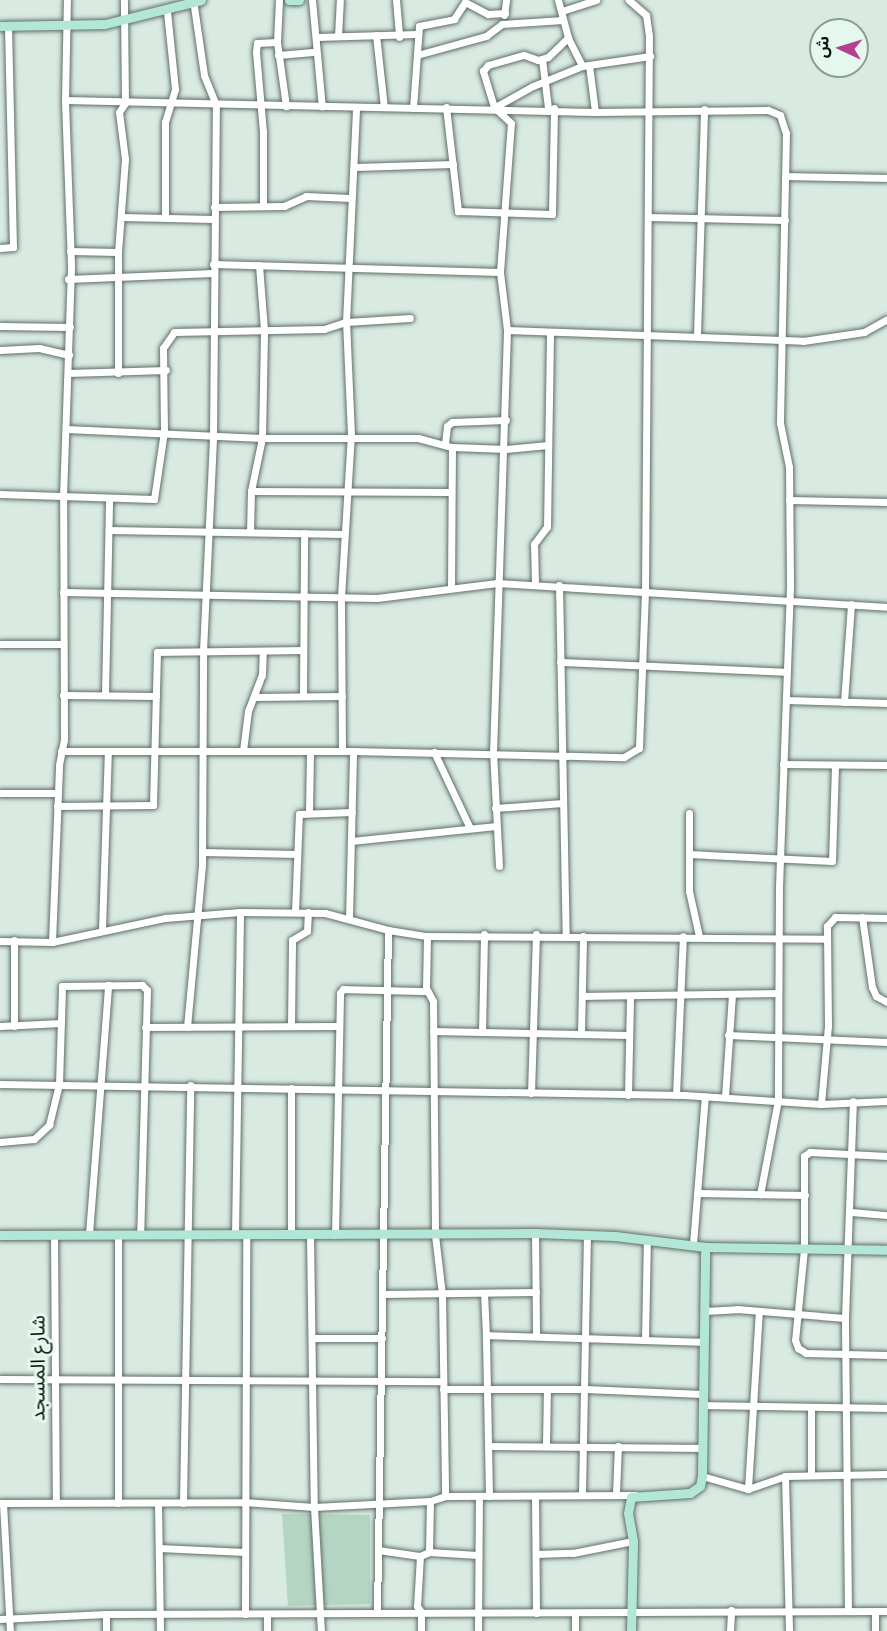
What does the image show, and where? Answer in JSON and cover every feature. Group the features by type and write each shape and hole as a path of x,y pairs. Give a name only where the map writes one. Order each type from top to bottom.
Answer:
{"street":[{"path":"52,942 63,695 63,497 70,327 65,100 67,0"},
{"path":"118,373 118,252 125,159 119,112 125,103 124,0"},
{"path":"279,0 277,42 286,106"},
{"path":"289,0 297,0"},
{"path":"312,0 322,107"},
{"path":"338,36 340,0"},
{"path":"396,0 399,38"},
{"path":"502,24 506,0"},
{"path":"558,0 568,38 585,66 595,112"},
{"path":"562,11 594,0"},
{"path":"61,751 353,751 560,756 634,755 641,741 645,592 650,57 646,15 629,0"},
{"path":"0,248 13,247 4,26 68,27 124,21 167,11 196,1 204,75 216,105 212,332 213,437 208,593 203,651 202,852 187,1027"},
{"path":"413,108 417,34 421,24 454,19 465,1 488,15 505,13"},
{"path":"165,218 165,125 175,88 167,11"},
{"path":"417,55 486,36 502,24 564,20"},
{"path":"317,38 376,35 399,38 417,34"},
{"path":"376,35 384,107"},
{"path":"499,866 493,753 496,583 506,449 507,330 500,272 511,123 494,107 483,72 485,66 524,55 542,59 554,54 568,38"},
{"path":"263,206 261,106 255,74 257,43 277,42"},
{"path":"278,55 316,52"},
{"path":"494,107 544,81 585,66 650,57"},
{"path":"446,107 458,211 552,214 551,108 544,81 542,59"},
{"path":"65,100 261,106 551,108 595,112 768,110 780,115 786,133 784,339 780,423 789,467 789,601 778,938 778,1100 760,1194"},
{"path":"342,751 341,597 351,435 346,322 352,267 350,198 355,167 356,107"},
{"path":"696,335 704,109"},
{"path":"355,167 453,164"},
{"path":"785,176 887,178"},
{"path":"214,207 291,204 306,196 350,198"},
{"path":"121,217 214,219"},
{"path":"648,217 785,220"},
{"path":"70,251 118,252"},
{"path":"213,264 500,272"},
{"path":"250,532 251,491 262,438 264,330 258,265"},
{"path":"68,279 162,272 213,273"},
{"path":"0,494 154,499 164,431 163,348 171,334 324,329 346,322 410,318"},
{"path":"507,330 803,340 864,332 887,319"},
{"path":"0,326 70,327"},
{"path":"535,584 534,544 546,532 550,332"},
{"path":"0,350 39,348 69,355"},
{"path":"68,373 165,370"},
{"path":"451,588 451,492 447,426 452,422 506,420"},
{"path":"66,429 164,431 213,437 351,435 423,438 448,445 506,449 548,445"},
{"path":"251,491 451,492"},
{"path":"105,695 109,593 109,498"},
{"path":"789,500 887,502"},
{"path":"109,530 344,534"},
{"path":"303,533 303,695"},
{"path":"63,592 391,597 496,583 559,585 887,607"},
{"path":"559,585 560,756 566,936"},
{"path":"844,702 851,604"},
{"path":"0,644 62,644"},
{"path":"57,806 153,805 158,652 302,650"},
{"path":"243,751 246,717 262,675 263,651"},
{"path":"560,662 787,672"},
{"path":"63,695 156,696"},
{"path":"254,697 342,696"},
{"path":"786,700 887,703"},
{"path":"309,811 310,751"},
{"path":"348,919 353,751"},
{"path":"102,929 108,752"},
{"path":"434,752 470,828"},
{"path":"783,764 887,765"},
{"path":"689,854 832,861 835,765"},
{"path":"0,793 57,793"},
{"path":"495,808 563,803"},
{"path":"295,912 299,814 309,811 352,812"},
{"path":"689,813 690,896 698,920 699,936"},
{"path":"351,841 496,826"},
{"path":"202,852 297,854"},
{"path":"235,1235 240,912"},
{"path":"0,941 52,942 102,929 197,915 240,912 308,912 348,919 388,930 427,936 536,934 826,939"},
{"path":"291,1026 292,940 307,931 308,912"},
{"path":"862,917 872,987 876,996 887,1002"},
{"path":"821,1104 826,1039 826,939 829,920 862,917 887,918"},
{"path":"377,1613 388,930"},
{"path":"482,1032 484,934"},
{"path":"531,1093 536,934"},
{"path":"427,936 427,991 433,998 435,1235 442,1295 445,1496"},
{"path":"581,1034 583,936"},
{"path":"676,1095 683,936"},
{"path":"14,940 14,1026"},
{"path":"89,1234 108,985"},
{"path":"0,1142 34,1139 46,1131 59,1084 62,986 146,987 140,1235"},
{"path":"335,1235 339,1026 343,989 427,991"},
{"path":"582,996 777,993"},
{"path":"725,1097 732,994"},
{"path":"628,1095 630,996"},
{"path":"0,1026 61,1023"},
{"path":"145,1027 339,1026"},
{"path":"433,1031 628,1035"},
{"path":"728,1035 887,1042"},
{"path":"0,1084 236,1085 339,1090 676,1095 821,1104 887,1101"},
{"path":"183,1503 182,1380 189,1236 190,1085"},
{"path":"291,1088 291,1235"},
{"path":"693,1244 705,1096"},
{"path":"848,1611 844,1318 846,1250 851,1212 853,1101"},
{"path":"887,1156 810,1152 804,1156 804,1249 795,1340 802,1352 887,1355"},
{"path":"698,1193 805,1195"},
{"path":"851,1212 887,1215"},
{"path":"535,1233 536,1334"},
{"path":"0,1236 535,1233 647,1239 705,1247 887,1250"},
{"name":"شارع المسجد","path":"54,1234 56,1502"},
{"path":"118,1235 118,1503"},
{"path":"245,1614 244,1502 248,1380 246,1235"},
{"path":"310,1235 314,1380 314,1507 321,1631"},
{"path":"582,1493 588,1338 587,1235"},
{"path":"645,1339 647,1239"},
{"path":"631,1631 633,1541 629,1502 631,1497 690,1493 700,1486 702,1476 705,1247"},
{"path":"382,1294 536,1292"},
{"path":"484,1293 489,1392 489,1496"},
{"path":"704,1311 759,1311 844,1318"},
{"path":"748,1489 759,1311"},
{"path":"486,1335 536,1334 704,1342"},
{"path":"313,1338 382,1338"},
{"path":"0,1379 443,1381"},
{"path":"443,1389 489,1392 585,1389 702,1394"},
{"path":"546,1389 546,1444"},
{"path":"702,1405 887,1408"},
{"path":"811,1407 811,1475"},
{"path":"489,1446 546,1444 703,1448"},
{"path":"616,1493 618,1446"},
{"path":"702,1476 748,1489 785,1476 887,1474"},
{"path":"785,1476 789,1631"},
{"path":"10,1631 2,1503 244,1502 314,1507 430,1501 445,1496 536,1496 582,1493 645,1495"},
{"path":"478,1631 479,1496"},
{"path":"536,1496 536,1613"},
{"path":"429,1552 430,1501"},
{"path":"158,1503 160,1631"},
{"path":"536,1554 573,1554 633,1541"},
{"path":"159,1548 244,1552"},
{"path":"378,1550 420,1556 429,1552 478,1555"},
{"path":"420,1556 417,1606 421,1611 422,1631"},
{"path":"0,1619 106,1614 321,1614 421,1611 536,1613 789,1609 887,1611"},
{"path":"730,1610 730,1631"},
{"path":"875,1611 875,1631"},
{"path":"575,1613 575,1631"},
{"path":"106,1614 106,1631"},
{"path":"267,1614 267,1631"}],"green space":[{"path":"282,1514 370,1515 370,1604 288,1606"}]}
